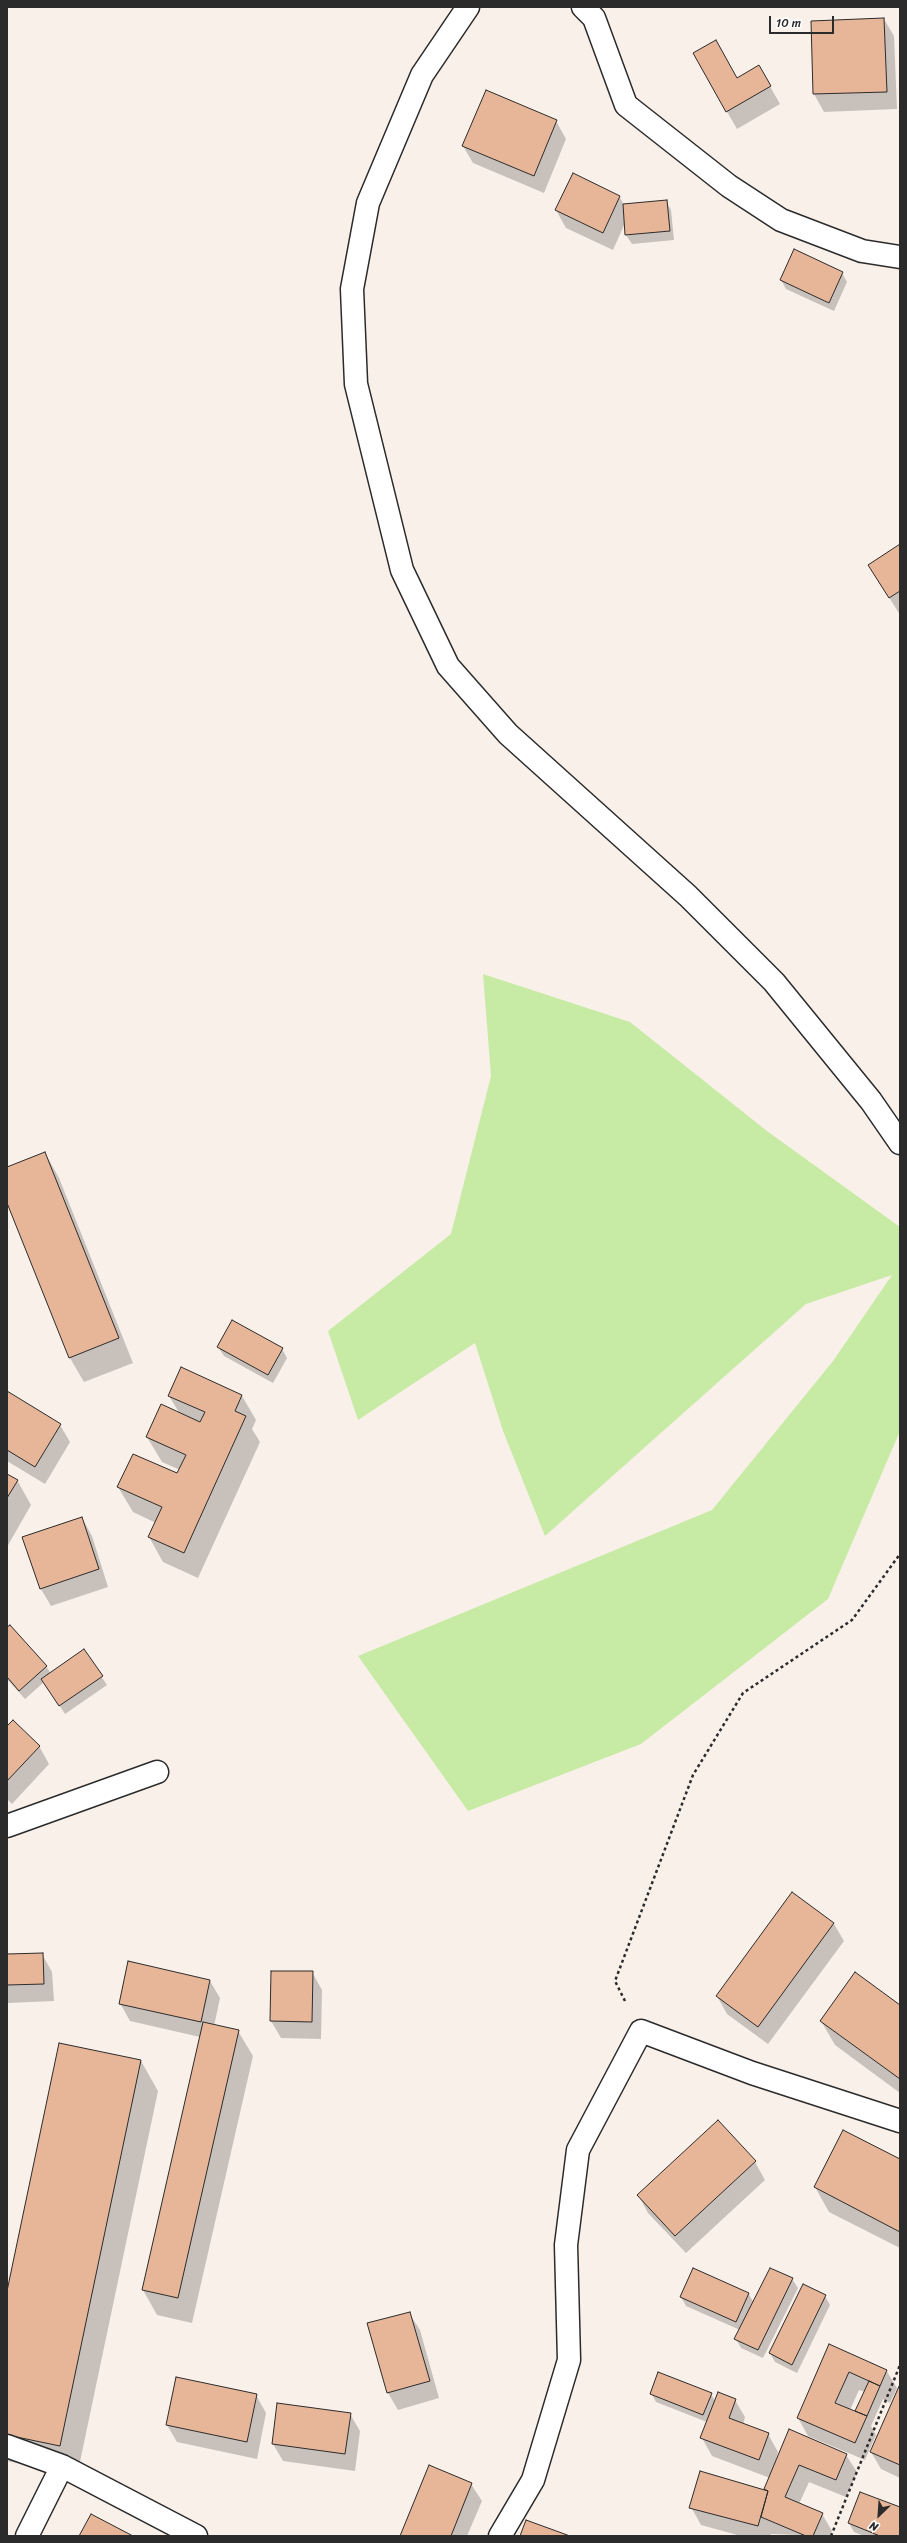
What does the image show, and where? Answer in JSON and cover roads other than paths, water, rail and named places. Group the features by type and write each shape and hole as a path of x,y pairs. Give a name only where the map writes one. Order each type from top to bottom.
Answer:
{"street":[{"path":"468,7 422,75 368,203 352,289 356,384 402,570 448,666 508,734 688,896 774,982 871,1102 900,1143"},
{"path":"583,7 594,18 626,105 729,186 781,220 862,251 900,257"},
{"path":"7,1826 156,1772"},
{"path":"500,2536 533,2480 569,2360 566,2245 578,2150 641,2031 752,2073 900,2121"},
{"path":"7,2446 62,2466 196,2536"},
{"path":"27,2536 62,2466"}]}
